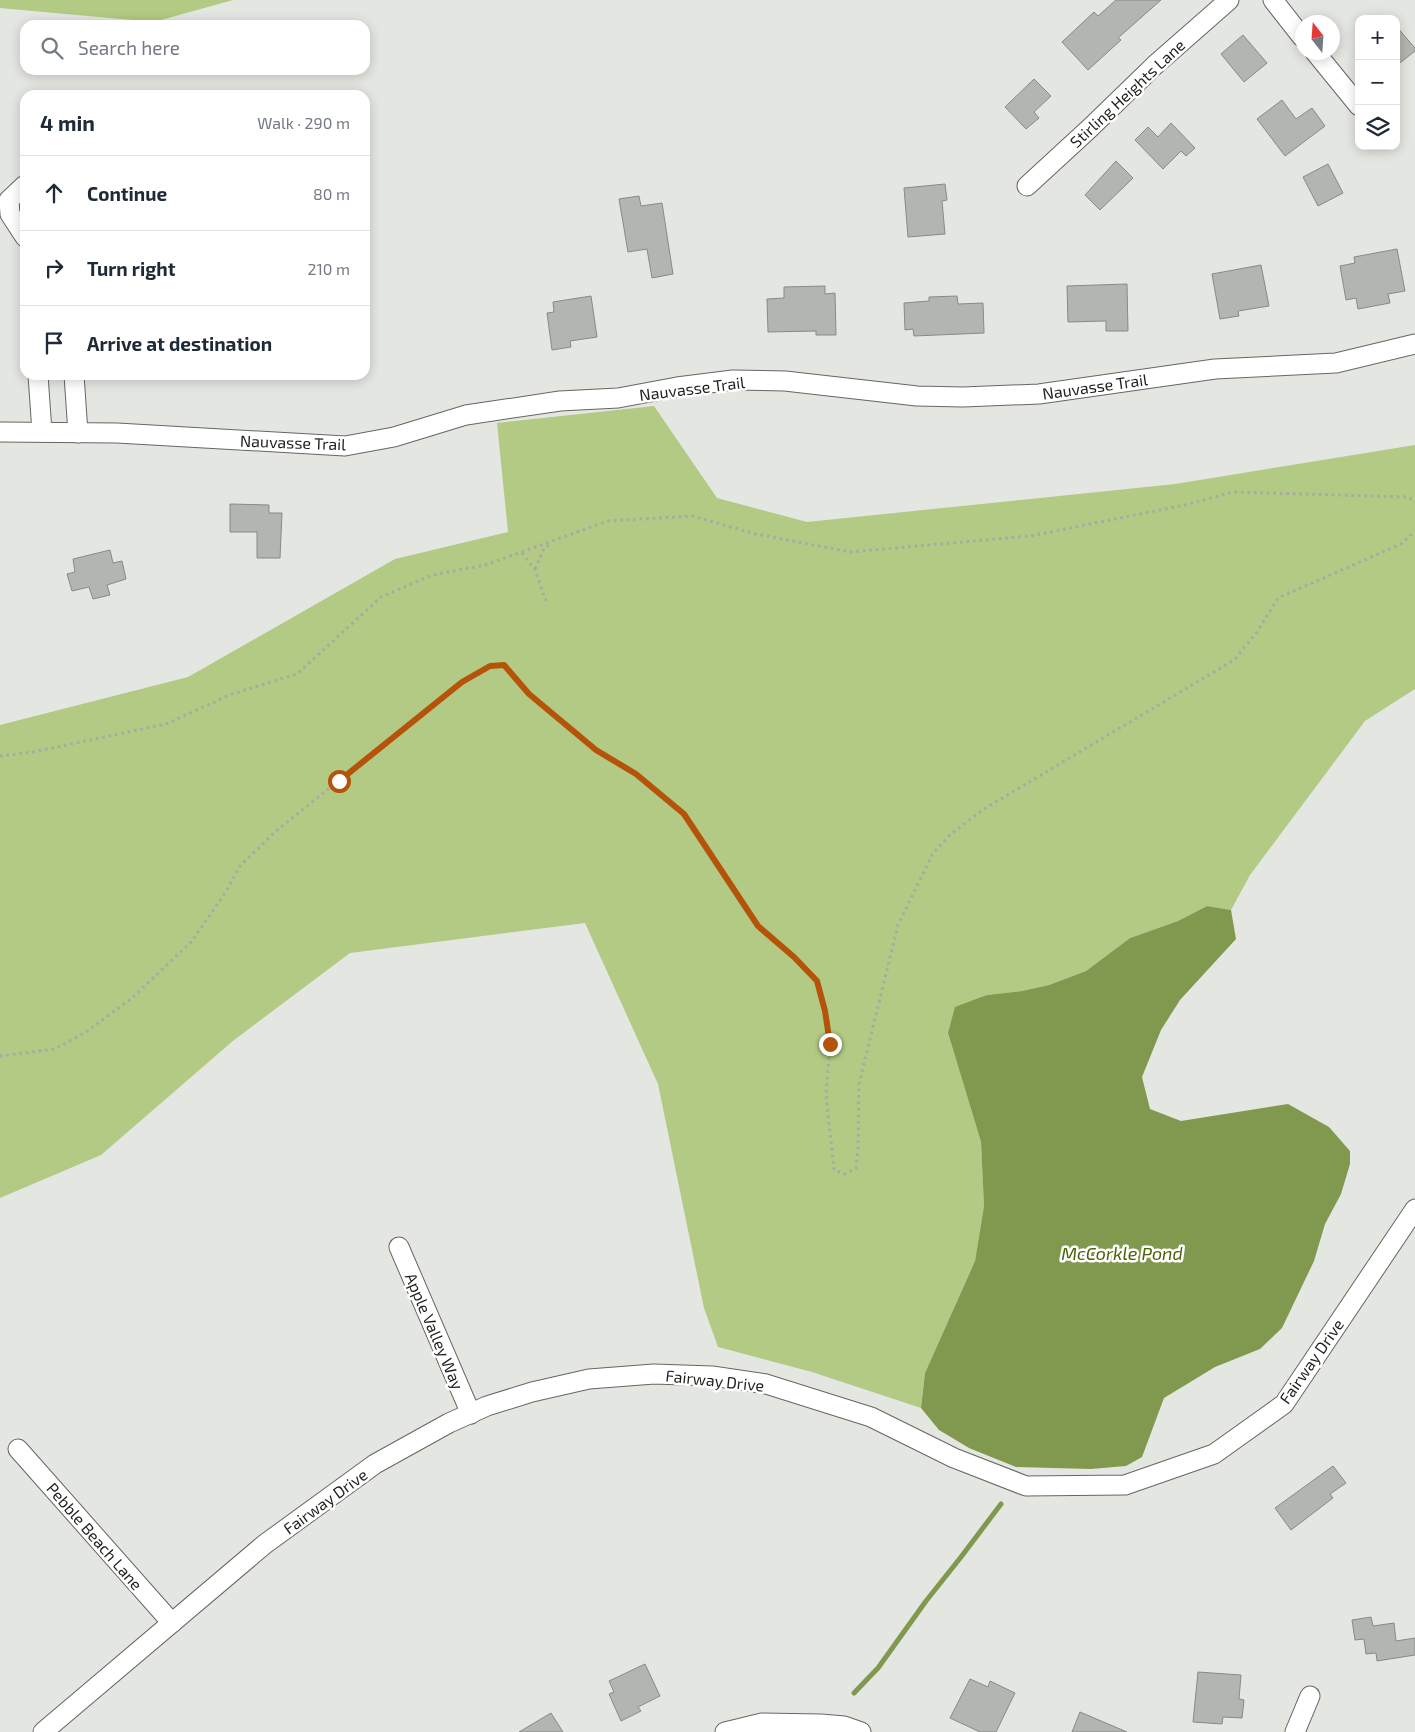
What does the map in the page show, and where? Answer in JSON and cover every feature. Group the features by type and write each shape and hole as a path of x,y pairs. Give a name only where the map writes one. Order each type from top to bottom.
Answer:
{"street":[{"name":"Stirling Heights Lane","path":"1027,186 1155,65 1229,0"},
{"path":"1272,0 1295,28"},
{"path":"1322,60 1358,105"},
{"path":"20,190 9,200 10,214 20,229"},
{"name":"Nauvasse Trail","path":"0,432 117,433 345,446 394,437 466,415 560,401 618,398 677,387 733,380 785,381 917,396 963,397 1039,394 1215,369 1336,363 1415,344"},
{"path":"38,380 42,432"},
{"path":"74,380 78,433"},
{"name":"Fairway Drive","path":"43,1732 265,1544 375,1464 449,1423 487,1406 527,1393 589,1379 654,1374 712,1376 766,1384 871,1417 954,1458 1026,1486 1125,1485 1214,1454 1284,1404 1415,1209"},
{"name":"Apple Valley Way","path":"399,1247 471,1414"},
{"name":"Pebble Beach Lane","path":"18,1449 172,1623"},
{"path":"1295,1732 1310,1696"},
{"path":"725,1732 762,1723 844,1726 861,1732"}],"path":[{"path":"0,756 33,752 166,724 232,694 297,674 381,597 432,575 485,565 608,521 692,516 756,534 850,552 1030,536 1185,505 1233,492 1408,497 1415,502"},
{"path":"0,1056 55,1049 86,1032 132,998 192,941 226,893 240,866 276,831 462,682 490,666 504,665 529,694 596,750 636,774 684,814 758,926 794,957 817,981 825,1011 830,1044 826,1094 834,1170 845,1174 856,1168 859,1084 898,925 933,853 950,834 984,809 1234,660 1256,632 1278,598 1400,544 1415,531"},
{"path":"535,570 544,548 555,541"},
{"path":"522,553 535,570 546,601"}],"shaded area":[{"path":"0,0 233,0 161,20 132,20 0,8"},
{"path":"654,406 717,498 807,522 1175,484 1415,445 1415,689 1365,721 1250,875 1231,910 1207,906 1178,921 1130,938 1086,971 1049,985 1022,991 987,995 948,1033 981,1142 984,1206 975,1261 925,1373 921,1408 812,1372 718,1347 704,1308 658,1084 585,923 350,953 234,1040 101,1155 0,1198 0,725 188,677 395,559 508,532 497,423"}],"water":[{"name":"McCorkle Pond","path":"1207,906 1231,910 1236,939 1180,1000 1161,1030 1142,1077 1150,1109 1181,1121 1288,1104 1329,1127 1350,1151 1350,1164 1341,1194 1325,1224 1314,1261 1282,1328 1260,1349 1215,1367 1164,1398 1142,1457 1126,1466 1091,1469 1016,1467 969,1448 939,1430 921,1408 925,1373 975,1261 984,1206 981,1142 948,1033 955,1007 987,995 1022,991 1049,985 1086,971 1130,938 1178,921"}],"building":[{"path":"1116,0 1161,0 1118,38 1121,40 1088,70 1062,42 1094,12 1098,16"},
{"path":"1400,31 1415,48 1415,51 1400,63"},
{"path":"1243,35 1267,63 1244,82 1221,54"},
{"path":"1034,79 1051,96 1034,112 1039,118 1026,129 1005,107"},
{"path":"1282,100 1296,119 1312,108 1325,126 1285,156 1257,119"},
{"path":"1171,123 1195,148 1186,156 1181,151 1163,169 1135,140 1148,127 1158,137"},
{"path":"1116,161 1133,178 1100,210 1085,195"},
{"path":"1328,164 1343,193 1318,206 1303,177"},
{"path":"945,184 947,200 942,201 945,234 908,237 904,188"},
{"path":"639,196 641,206 662,203 673,274 652,278 647,249 628,252 619,199"},
{"path":"1397,249 1405,291 1388,294 1390,303 1358,309 1356,298 1346,300 1340,266 1355,263 1354,257"},
{"path":"1261,265 1269,306 1238,311 1239,316 1220,319 1212,274"},
{"path":"1127,284 1128,331 1106,331 1106,321 1068,322 1067,286"},
{"path":"825,286 825,294 835,293 836,335 816,335 816,331 768,332 767,299 784,298 784,287"},
{"path":"591,296 597,337 570,341 571,347 552,350 547,313 554,312 553,302"},
{"path":"957,296 958,304 983,303 984,333 914,336 913,329 905,330 904,303 929,301 929,297"},
{"path":"230,504 269,505 269,513 282,513 280,558 257,558 257,532 230,532"},
{"path":"110,550 113,563 122,561 126,579 107,585 110,595 93,599 89,587 72,591 67,574 75,572 73,559"},
{"path":"1333,1466 1346,1483 1330,1494 1333,1498 1291,1530 1275,1508"},
{"path":"1371,1617 1373,1626 1394,1623 1396,1641 1415,1638 1415,1655 1377,1661 1376,1653 1366,1654 1364,1639 1355,1640 1352,1620"},
{"path":"645,1664 660,1696 638,1707 641,1711 621,1721 609,1694 614,1692 609,1681"},
{"path":"1198,1672 1241,1675 1239,1699 1244,1700 1242,1718 1223,1717 1222,1724 1193,1722"},
{"path":"970,1679 988,1687 990,1681 1015,1693 996,1732 980,1732 950,1718"},
{"path":"1080,1712 1127,1732 1072,1732"},
{"path":"551,1713 563,1732 519,1732"}],"waterway":[{"path":"854,1693 878,1668 926,1601 1001,1504"}],"route":[{"path":"339,781 462,682 490,666 504,665 529,694 596,750 636,774 684,814 758,926 794,957 817,981 825,1011 830,1044"}]}
